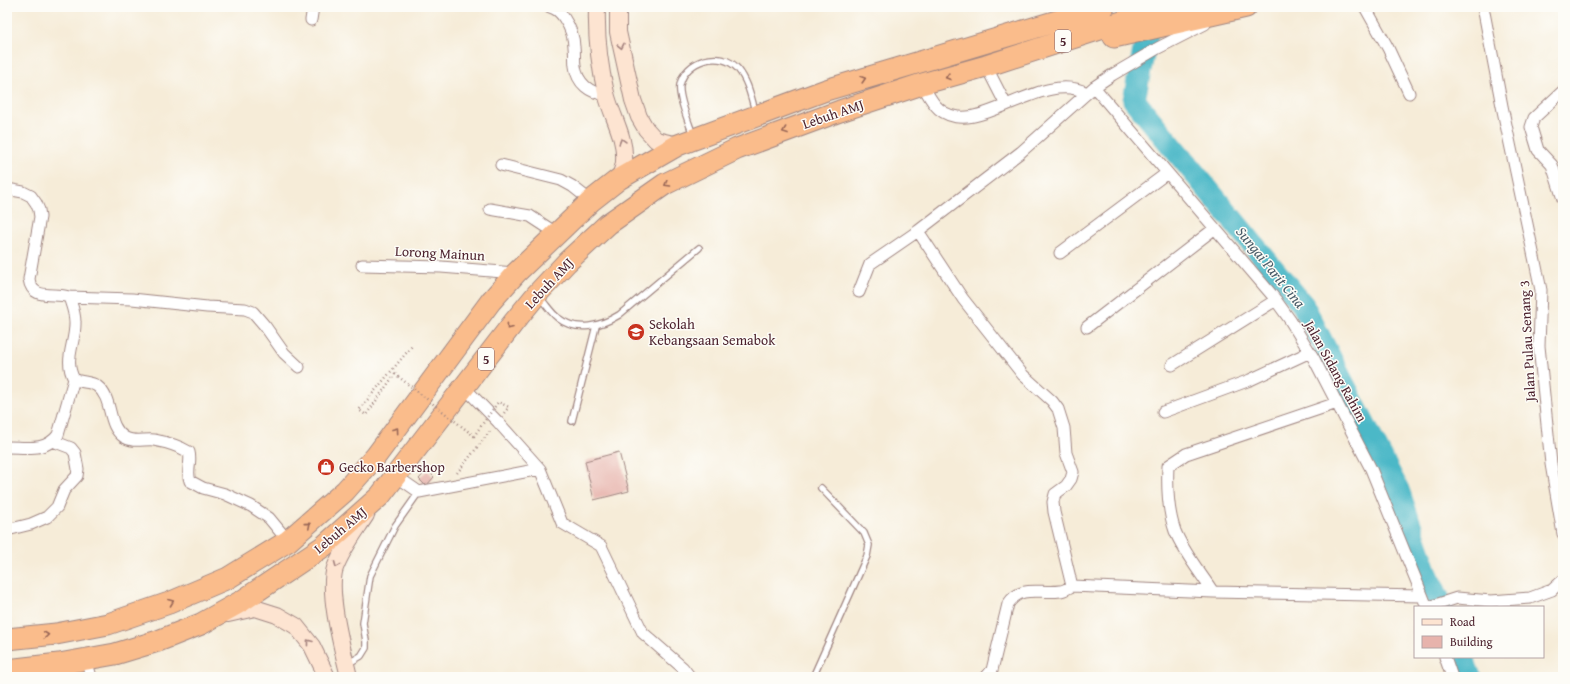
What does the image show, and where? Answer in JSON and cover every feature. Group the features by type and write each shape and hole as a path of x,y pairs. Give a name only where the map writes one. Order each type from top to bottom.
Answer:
{"highway":[{"path":"972,45 1067,7"},
{"name":"Lebuh AMJ","path":"7,639 56,634 115,622 169,603 228,578 288,541 345,491 376,456 491,301 516,273 556,232 591,200 619,179 686,142 826,90 972,45 1104,7"},
{"name":"Lebuh AMJ","path":"7,670 56,671 88,668 115,654 158,641 201,624 242,601 324,546 380,496 514,322 537,294 567,262 608,224 665,184 737,149 840,111 922,84 1138,24 1165,14 1238,9"}],"street":[{"path":"311,20 313,7"},
{"path":"550,7 560,12 571,30 577,75 591,92 606,94"},
{"path":"597,7 596,31 598,53 606,94 624,147 624,162 619,179"},
{"path":"618,7 618,32 633,100 639,117 646,129 656,140 686,142"},
{"path":"1366,7 1388,48 1408,93"},
{"name":"Jalan Pulau Senang 3","path":"1483,7 1502,106 1541,290 1539,346 1551,464 1563,534"},
{"path":"859,292 870,264 918,231 1021,152 1091,90 1112,75 1158,48 1238,9"},
{"path":"986,66 1006,105"},
{"path":"922,84 930,98 939,109 951,116 966,117 987,113 1028,96 1055,88 1069,87 1081,90 1091,90"},
{"name":"Jalan Sidang Rahim","path":"1091,90 1167,173 1276,300 1290,320 1310,352 1371,469 1422,596 1430,606"},
{"path":"1563,91 1534,118 1532,127 1538,150 1552,165 1563,199"},
{"path":"501,166 561,180 591,200"},
{"path":"1060,253 1167,173"},
{"path":"7,189 23,192 31,196 39,210 40,217 29,279 30,286 33,291 69,297 132,299 207,308 246,309 253,312 284,354 299,367"},
{"path":"490,209 530,216 556,232"},
{"path":"1087,327 1214,229"},
{"path":"918,231 963,299 1023,375 1052,401 1062,418 1066,453 1073,472 1072,479 1066,486 1055,494 1053,502 1054,512 1072,586"},
{"name":"Lorong Mainun","path":"362,265 441,267 516,273"},
{"path":"69,297 74,311 75,322 69,364 70,371 74,379 90,383 103,392 112,422 121,436 128,440 154,440 184,448 189,452 191,458 188,470 190,481 203,488 225,494 251,506 269,518 288,541"},
{"path":"1172,365 1276,300"},
{"path":"1163,412 1250,380 1310,352"},
{"path":"7,447 38,448 53,442 58,435 74,379"},
{"path":"464,387 540,469 562,523 601,546 643,633 690,677"},
{"path":"1213,592 1181,543 1175,531 1170,508 1168,466 1186,454 1337,403"},
{"path":"7,530 31,524 47,516 57,507 64,490 77,476 78,469 76,453 71,448 53,442"},
{"path":"396,476 419,492 540,469"},
{"path":"348,671 332,592 335,570 345,546 380,496"},
{"path":"1430,606 1457,598 1491,601 1530,598 1552,590 1563,580"},
{"path":"986,677 992,670 1008,604 1013,596 1021,592 1062,592 1072,586 1213,592 1422,596"},
{"path":"201,624 234,612 255,608 277,615 296,626 312,646 327,677"},
{"path":"1445,658 1452,677"}],"lane":[{"path":"686,142 680,86 686,71 701,61 721,59 737,68 749,89 756,115"},
{"path":"537,294 558,318 569,325 596,326 619,315 699,248"},
{"path":"572,421 596,326"},
{"path":"813,677 867,556 869,545 864,533 821,488"},
{"path":"348,671 366,648 363,623 370,576 395,526 419,492"}],"path":[{"path":"412,346 359,410 366,415 395,374 474,436 498,402 509,407 454,477"}],"building":[{"path":"619,452 629,491 594,500 585,461"},
{"path":"427,470 434,477 426,486 419,479"}],"waterway":[{"name":"Sungai Parit Cina","path":"1152,10 1134,100 1303,305 1398,490 1428,576 1442,606"},
{"name":"Sungai Parit Cina","path":"1462,658 1470,677"}],"place":[{"name":"Sekolah Kebangsaan Semabok","path":"636,332"},
{"name":"Gecko Barbershop","path":"326,467"}]}
